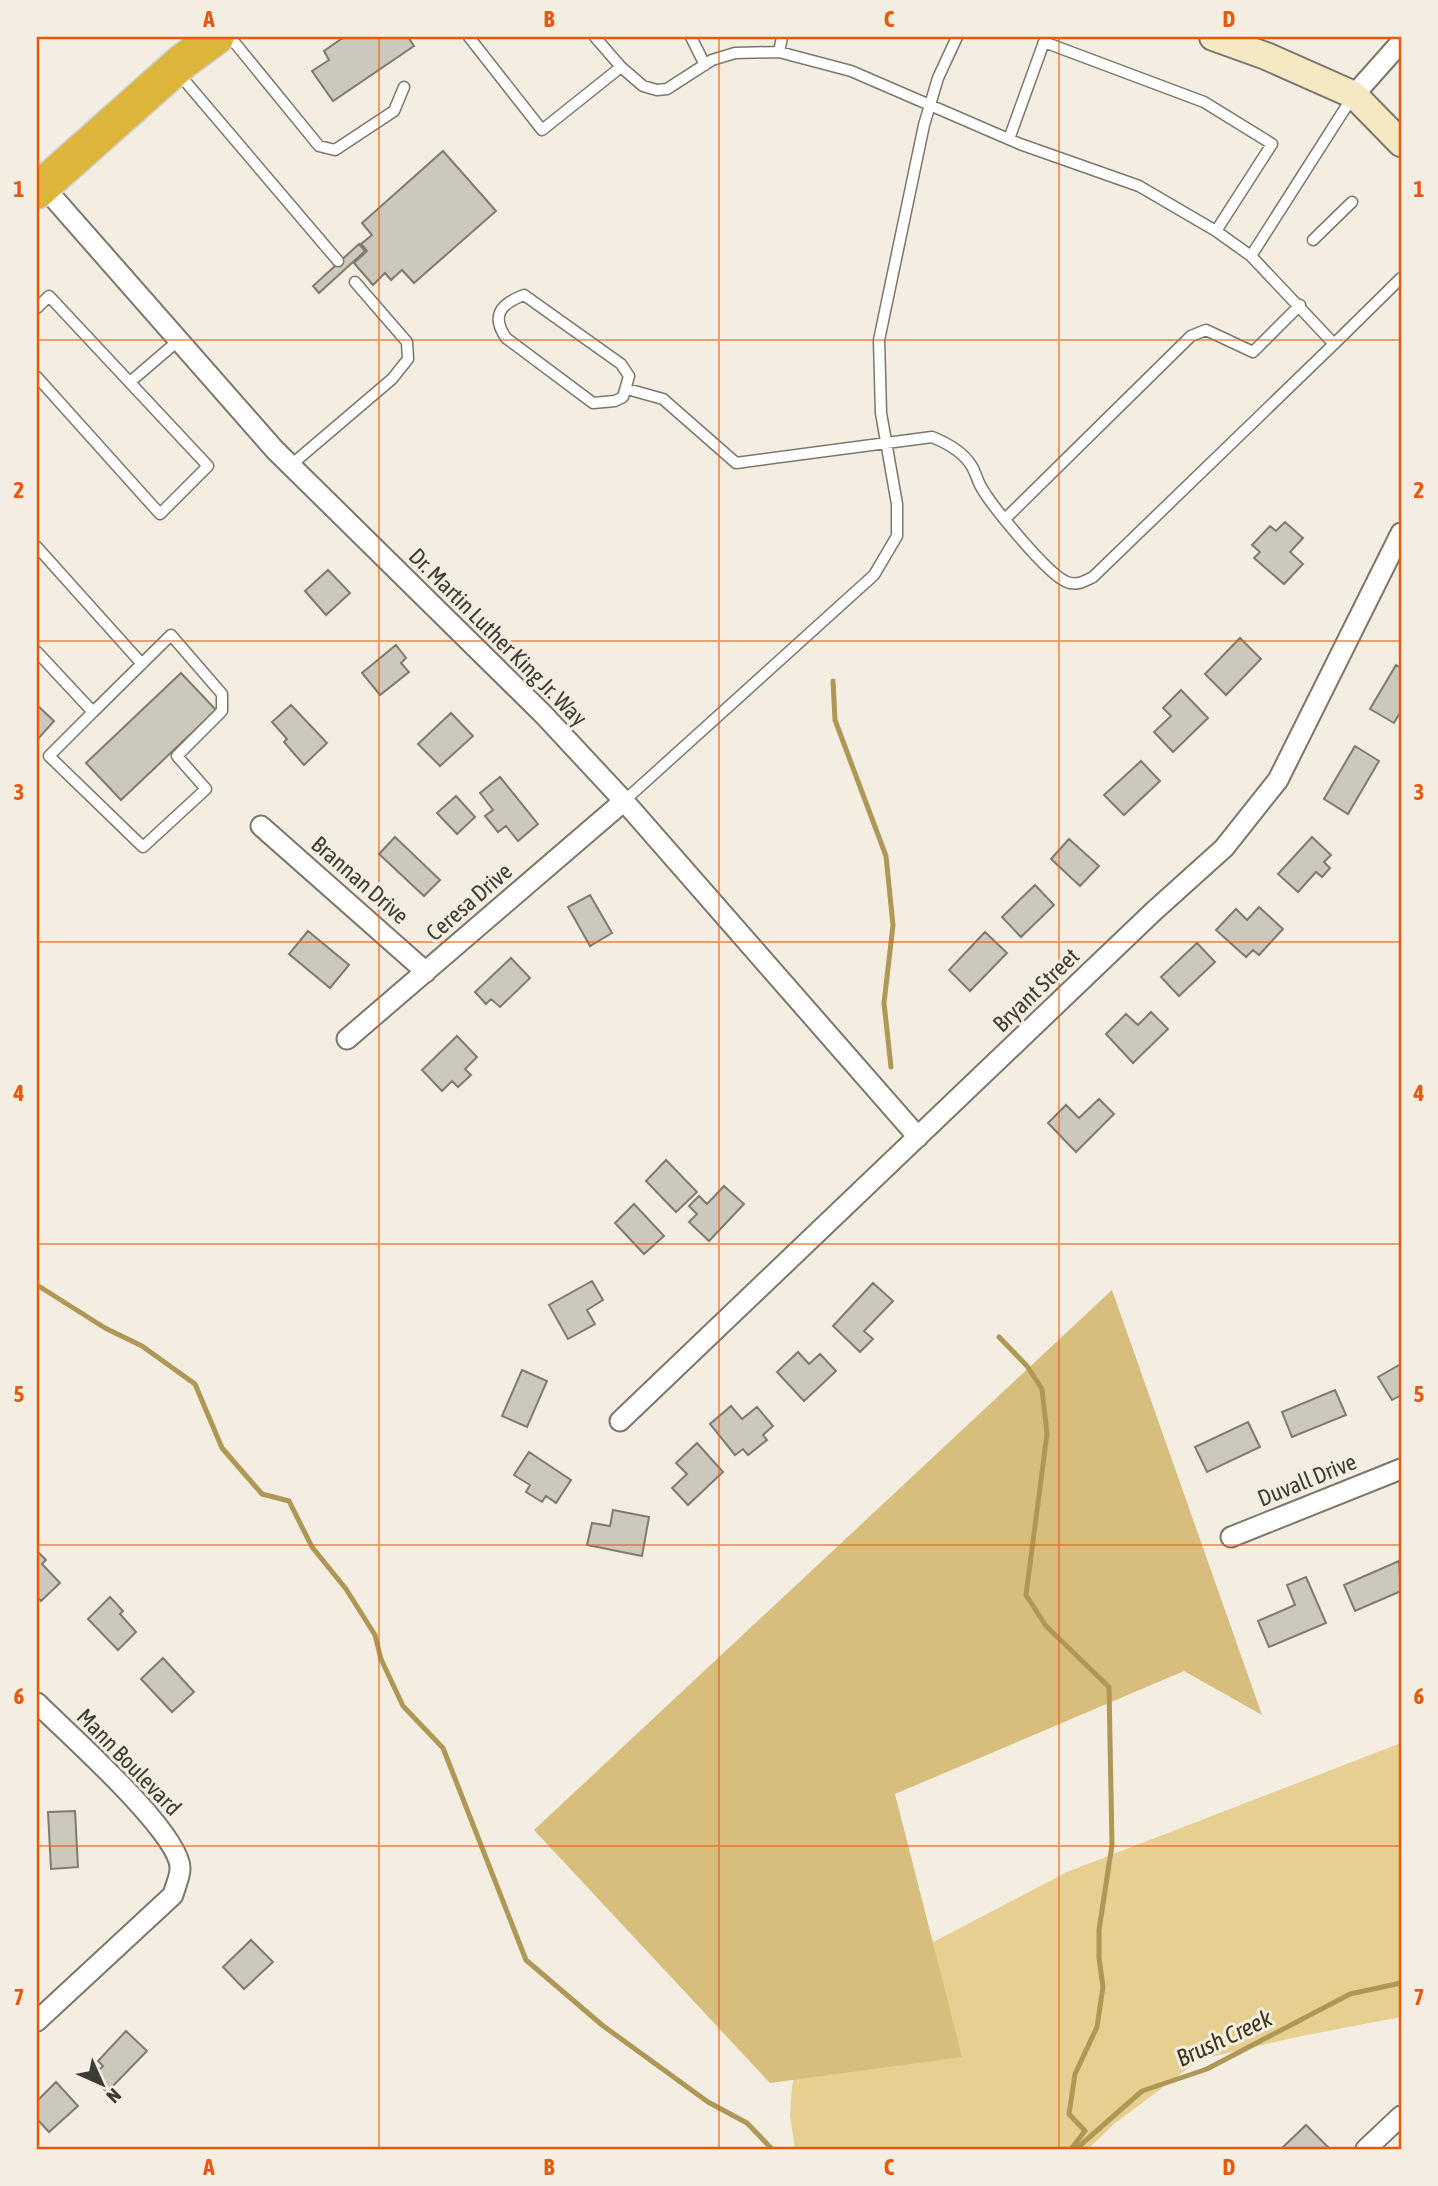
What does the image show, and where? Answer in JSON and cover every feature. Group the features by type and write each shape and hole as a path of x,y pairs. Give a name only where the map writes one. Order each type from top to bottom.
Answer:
{"highway":[{"path":"39,185 216,37"}],"street":[{"path":"1213,37 1266,56 1354,95 1401,143"},
{"path":"1354,95 1392,43"},
{"name":"Dr. Martin Luther King Jr. Way","path":"39,185 291,465 543,714 624,801 918,1137"},
{"name":"Bryant Street","path":"620,1421 1224,848 1278,780 1401,533"},
{"name":"Ceresa Drive","path":"347,1040 624,801"},
{"name":"Brannan Drive","path":"261,826 426,972"},
{"name":"Duvall Drive","path":"1231,1537 1401,1469"},
{"name":"Mann Boulevard","path":"37,1703 150,1816 173,1843 180,1867 173,1895 37,2021"},
{"path":"1366,2149 1401,2116"}],"lane":[{"path":"230,37 319,146 335,150 394,111 404,87"},
{"path":"469,37 542,130 621,68"},
{"path":"595,37 621,68 643,86 657,90 667,89 705,65 735,52 779,52 850,71 1009,139 1139,187 1216,231 1251,256 1334,344"},
{"path":"691,37 705,65"},
{"path":"779,52 782,37"},
{"path":"624,801 874,575 897,536 897,504 877,370 879,340 930,107 957,37"},
{"path":"1009,139 1044,41 1204,102 1272,144 1216,231"},
{"path":"175,69 338,261"},
{"path":"1251,256 1354,95"},
{"path":"1313,240 1352,202"},
{"path":"627,389 663,399 736,463 932,437 946,443 972,466 981,486 1005,519 1067,582 1079,583 1093,577 1401,278"},
{"path":"291,465 392,379 408,359 407,342 355,282"},
{"path":"524,295 533,299 621,364 629,376 627,389 615,401 593,403 506,338 498,326 498,316 514,298 524,295"},
{"path":"37,308 49,296 208,466 160,514 37,377"},
{"path":"1005,519 1191,336 1206,330 1253,352 1300,305"},
{"path":"130,382 179,340"},
{"path":"37,547 142,664"},
{"path":"171,635 224,700 222,711 177,755 206,789 143,847 49,757 93,712 171,635"},
{"path":"37,652 93,712"}],"shaded area":[{"path":"1112,1290 1262,1715 1184,1671 895,1794 962,2057 770,2083 534,1830"},
{"path":"1401,1743 1401,2017 1296,2037 1199,2060 1114,2124 1088,2149 795,2149 790,2115 792,2086 799,2059 895,1962 1067,1872"}],"building":[{"path":"344,37 408,37 414,46 333,101 312,71 329,60 324,51"},
{"path":"443,151 496,211 414,283 402,270 391,280 385,273 373,285 354,263 367,251 361,244 372,235 362,223"},
{"path":"359,244 365,251 319,293 313,286"},
{"path":"1285,522 1303,538 1290,552 1303,564 1284,584 1254,558 1260,552 1252,545 1270,526 1276,531"},
{"path":"328,570 350,593 326,615 305,591"},
{"path":"1240,638 1261,659 1226,695 1205,674"},
{"path":"396,645 406,658 401,663 409,672 380,695 362,673"},
{"path":"1396,665 1401,668 1401,711 1394,723 1370,709"},
{"path":"181,673 216,710 121,800 86,763"},
{"path":"1181,690 1208,718 1173,752 1154,732 1171,716 1163,708"},
{"path":"37,705 54,721 37,740"},
{"path":"291,705 327,743 304,765 284,742 287,739 272,722"},
{"path":"451,713 473,736 440,766 418,744"},
{"path":"1355,746 1379,761 1348,814 1324,799"},
{"path":"1141,761 1160,781 1124,815 1104,795"},
{"path":"500,777 538,824 518,841 506,826 498,832 485,816 493,810 480,793"},
{"path":"456,796 475,817 457,834 437,813"},
{"path":"395,837 440,880 424,896 379,854"},
{"path":"1312,837 1331,855 1324,862 1330,868 1322,877 1316,872 1298,892 1278,874"},
{"path":"1069,839 1099,866 1080,886 1051,859"},
{"path":"1035,885 1054,905 1021,937 1002,917"},
{"path":"590,895 612,933 590,946 568,907"},
{"path":"1259,907 1283,929 1259,955 1253,950 1246,957 1216,930 1236,909 1247,920"},
{"path":"308,931 349,965 330,988 289,954"},
{"path":"985,932 1007,953 970,991 949,970"},
{"path":"1197,943 1215,962 1179,996 1161,977"},
{"path":"511,958 530,978 500,1007 491,999 486,1004 475,992"},
{"path":"1151,1012 1168,1029 1133,1063 1106,1034 1126,1014 1138,1025"},
{"path":"457,1036 477,1057 465,1069 471,1075 458,1087 452,1081 442,1091 422,1070"},
{"path":"1099,1099 1114,1114 1076,1152 1048,1123 1066,1105 1079,1118"},
{"path":"666,1160 697,1192 676,1212 646,1181"},
{"path":"724,1186 744,1204 709,1241 689,1222 697,1214 689,1206 699,1196 707,1204"},
{"path":"634,1204 664,1236 644,1254 615,1223"},
{"path":"592,1281 603,1300 587,1310 595,1324 568,1339 549,1305"},
{"path":"873,1283 893,1301 864,1331 873,1339 860,1352 833,1326"},
{"path":"798,1352 809,1364 820,1354 836,1371 804,1401 777,1372"},
{"path":"1401,1364 1401,1395 1392,1400 1378,1377"},
{"path":"522,1370 547,1381 527,1427 502,1416"},
{"path":"1335,1390 1346,1415 1292,1437 1282,1412"},
{"path":"731,1406 742,1419 757,1407 773,1426 763,1435 767,1440 748,1455 743,1449 735,1455 710,1424"},
{"path":"1248,1422 1260,1447 1207,1472 1195,1447"},
{"path":"697,1443 723,1472 688,1505 672,1488 687,1474 676,1463"},
{"path":"529,1452 571,1480 556,1503 546,1496 542,1502 526,1492 530,1485 514,1475"},
{"path":"613,1510 649,1517 642,1556 587,1545 592,1523 610,1526"},
{"path":"37,1551 46,1560 42,1564 60,1583 41,1601 37,1596"},
{"path":"1399,1561 1401,1591 1355,1611 1344,1585"},
{"path":"1306,1577 1326,1623 1269,1647 1258,1621 1295,1605 1287,1585"},
{"path":"110,1597 123,1611 120,1614 136,1632 118,1650 88,1619"},
{"path":"163,1658 194,1692 172,1712 141,1679"},
{"path":"75,1811 78,1867 51,1869 48,1812"},
{"path":"251,1940 273,1962 244,1989 223,1967"},
{"path":"126,2031 147,2051 107,2092 92,2077 103,2066 98,2061"},
{"path":"56,2082 78,2106 49,2132 37,2119 37,2101"},
{"path":"1306,2125 1330,2149 1281,2149"}],"waterway":[{"path":"833,681 835,720 886,856 893,925 884,1003 891,1067"},
{"path":"37,1285 105,1328 142,1346 195,1384 222,1448 262,1494 289,1501 312,1547 346,1589 375,1635 381,1659 403,1706 443,1748 526,1960 602,2025 708,2102 747,2123 772,2149"},
{"path":"999,1337 1027,1366 1042,1389 1047,1434 1026,1595 1046,1626 1109,1687 1112,1845 1099,1930 1103,1987 1097,2027 1075,2074 1069,2114 1085,2131 1071,2149"},
{"name":"Brush Creek","path":"1076,2149 1142,2091 1207,2069 1350,1994 1401,1983"}]}
